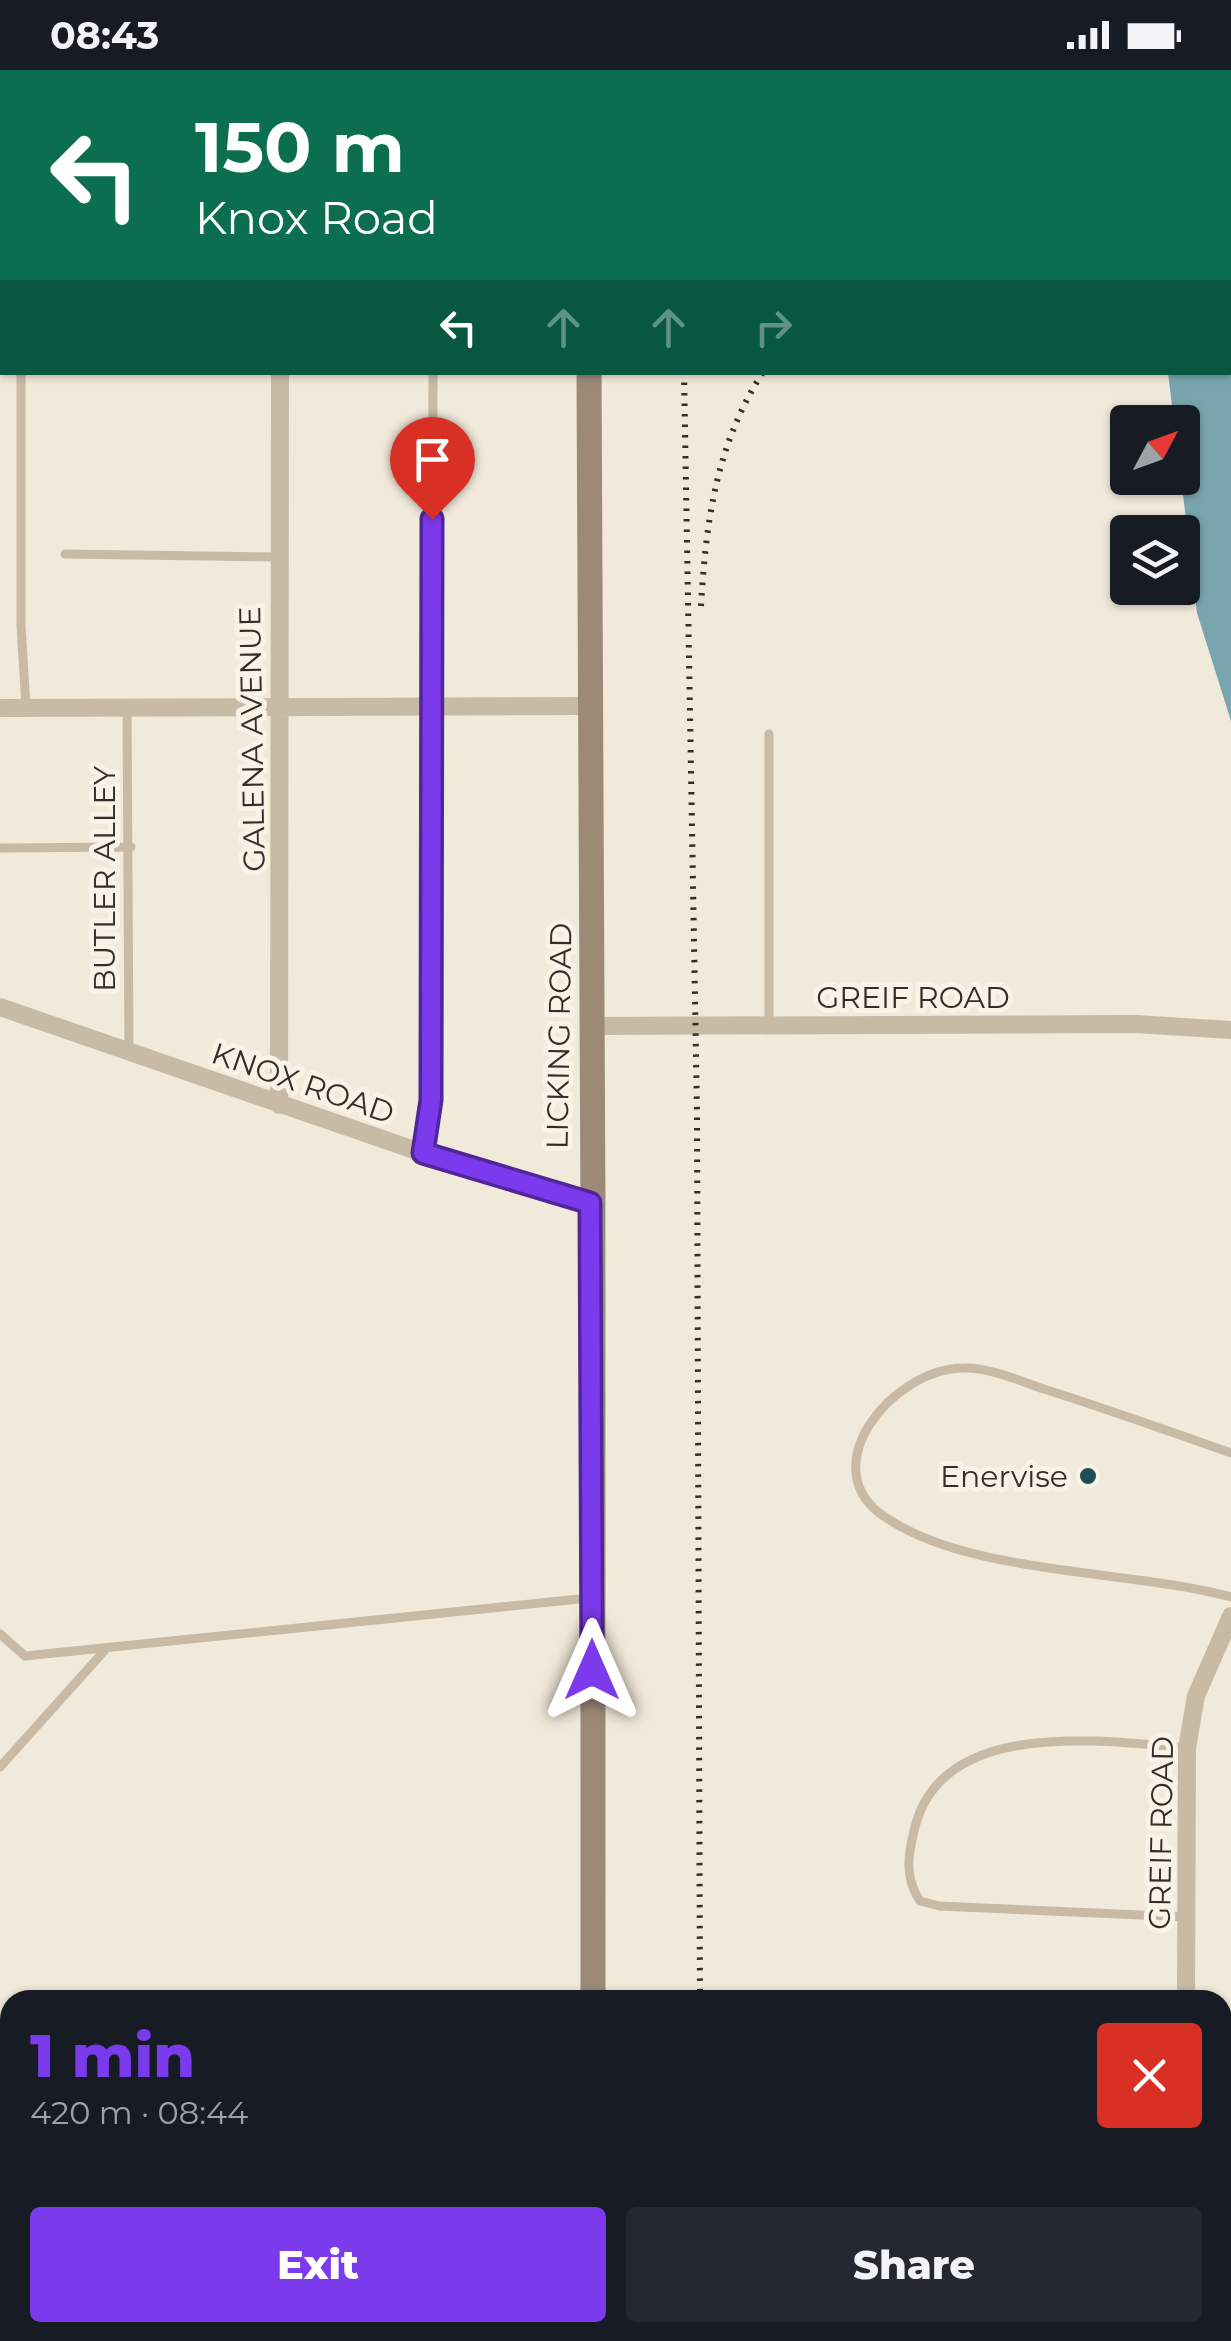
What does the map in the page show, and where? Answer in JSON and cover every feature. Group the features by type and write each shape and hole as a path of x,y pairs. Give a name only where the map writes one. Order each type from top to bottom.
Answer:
{"street":[{"name":"GALENA AVENUE","path":"279,1105 280,375"},
{"name":"LICKING ROAD","path":"588,375 594,1026 590,1203 593,1990"},
{"path":"0,708 591,706"},
{"name":"KNOX ROAD","path":"0,1006 279,1105 590,1203"},
{"name":"GREIF ROAD","path":"594,1026 1136,1024 1231,1030"},
{"name":"GREIF ROAD","path":"1186,1990 1188,1748 1196,1696 1231,1616"}],"lane":[{"path":"21,375 21,626 26,708"},
{"path":"423,1153 431,1100 432,375"},
{"path":"65,554 277,557"},
{"name":"BUTLER ALLEY","path":"127,706 130,1052"},
{"path":"769,734 769,1026"},
{"path":"0,848 131,847"},
{"path":"1231,1453 1014,1379 967,1367 942,1370 904,1384 878,1409 862,1439 857,1469 859,1484 881,1515 934,1543 1231,1596"},
{"path":"0,1634 25,1656 591,1598"},
{"path":"0,1767 106,1650"},
{"path":"1186,1917 939,1906 920,1901 911,1888 908,1863 918,1816 932,1793 981,1754 1011,1744 1084,1741 1188,1748"}],"water":[{"path":"1168,375 1231,375 1231,721 1197,613 1200,515 1185,515 1183,495 1200,495 1200,405 1172,405"}],"railway":[{"path":"684,375 697,1112 700,1990"},
{"path":"701,606 716,484 734,427 761,375"}],"place":[{"name":"Enervise","path":"1088,1476"}],"route":[{"path":"432,519 431,1100 423,1153 590,1203 592,1670"}]}
